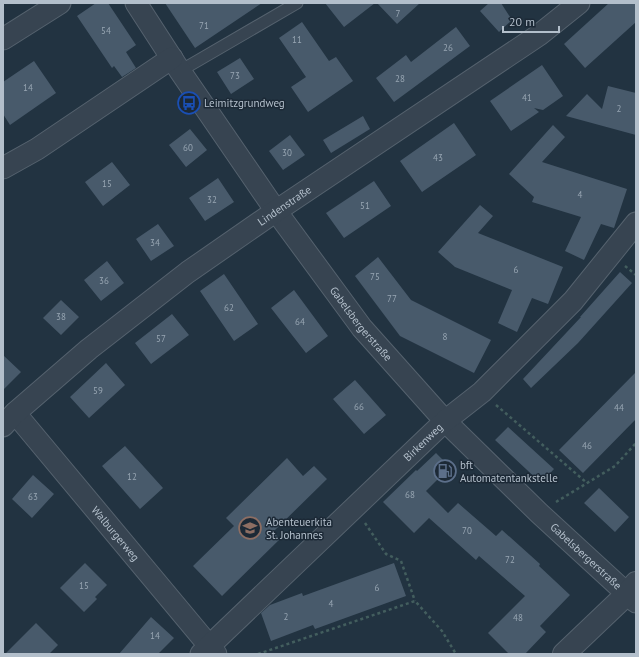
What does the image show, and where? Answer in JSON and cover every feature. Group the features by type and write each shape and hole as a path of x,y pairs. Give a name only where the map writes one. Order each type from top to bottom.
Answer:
{"street":[{"path":"3,39 60,3"},
{"name":"Gabelsbergerstraße","path":"136,3 276,211 362,328 445,421 539,512 633,593"},
{"name":"Lindenstraße","path":"9,419 89,349 188,272 276,211 539,35 579,3"},
{"path":"3,168 37,149 176,64"},
{"name":"Birkenweg","path":"208,651 354,506 445,421 482,392 573,301 636,223"},
{"name":"Walburgerweg","path":"9,419 208,651"},
{"path":"564,654 633,593"}],"lane":[{"path":"176,64 297,3"}],"path":[{"path":"482,392 587,483"},
{"path":"539,512 615,466 636,443"},
{"path":"354,506 386,554 400,561 415,601 442,631 456,654"},
{"path":"258,654 415,601"}],"building":[{"path":"96,3 108,3 136,45 126,52 136,68 122,77 114,66 112,68 77,16"},
{"path":"165,3 262,3 195,48"},
{"path":"325,3 375,3 344,27"},
{"path":"377,3 420,3 397,24"},
{"path":"489,3 501,3 512,20 499,32 480,11"},
{"path":"609,3 636,3 636,22 585,68 564,44"},
{"path":"302,22 329,61 336,57 353,81 308,112 291,87 306,77 279,38"},
{"path":"456,27 470,46 394,102 376,78 406,55 411,62"},
{"path":"240,58 254,79 231,94 217,72"},
{"path":"34,61 56,93 10,125 3,114 3,82"},
{"path":"542,65 563,96 543,110 534,108 539,112 511,131 490,101"},
{"path":"608,86 636,93 636,135 566,116 587,94 602,109"},
{"path":"363,116 370,129 331,153 323,140"},
{"path":"454,123 476,155 422,192 400,161"},
{"path":"553,125 565,137 542,162 627,189 614,228 601,224 584,260 565,251 581,217 532,202 534,197 509,174"},
{"path":"190,129 207,150 186,167 169,145"},
{"path":"290,135 305,155 283,170 269,151"},
{"path":"112,162 130,185 103,206 85,182"},
{"path":"218,178 234,202 205,221 189,198"},
{"path":"374,181 391,206 344,238 326,213"},
{"path":"480,205 493,216 478,233 563,267 548,304 532,298 517,332 498,323 512,290 455,267 438,252"},
{"path":"158,224 174,246 151,261 136,239"},
{"path":"378,257 411,300 491,340 474,373 400,336 355,276"},
{"path":"107,261 124,283 101,301 84,280"},
{"path":"620,272 632,283 578,343 531,388 523,379 581,317"},
{"path":"224,274 258,324 234,341 200,291"},
{"path":"294,290 328,336 306,353 271,308"},
{"path":"61,300 79,317 61,335 43,318"},
{"path":"172,314 189,335 151,364 135,343"},
{"path":"3,355 21,372 3,390"},
{"path":"106,363 125,385 89,418 70,397"},
{"path":"636,372 636,419 583,473 559,450"},
{"path":"355,380 386,415 364,434 333,399"},
{"path":"508,427 554,469 541,483 495,440"},
{"path":"125,446 163,488 140,509 102,466"},
{"path":"436,453 450,467 426,491 448,513 458,503 496,536 502,530 540,564 539,566 570,595 540,626 546,632 525,654 509,654 488,633 525,596 479,556 476,560 429,518 414,533 383,502"},
{"name":"Abenteuerkita St. Johannes","path":"287,458 303,476 314,466 327,479 273,532 280,539 222,596 193,566 234,526 226,518"},
{"path":"33,475 54,494 32,518 12,499"},
{"path":"599,488 629,517 615,532 584,503"},
{"path":"85,563 107,585 95,597 97,599 84,612 60,588"},
{"path":"394,563 406,596 315,629 313,625 271,641 261,613 270,605 302,593 303,596"},
{"path":"151,617 174,638 158,654 119,654"},
{"path":"36,623 58,645 49,654 5,654"}],"place":[{"name":"Leimitzgrundweg","path":"189,103"},
{"name":"bft Automatentankstelle","path":"445,471"},
{"name":"Abenteuerkita St. Johannes","path":"250,528"}]}
